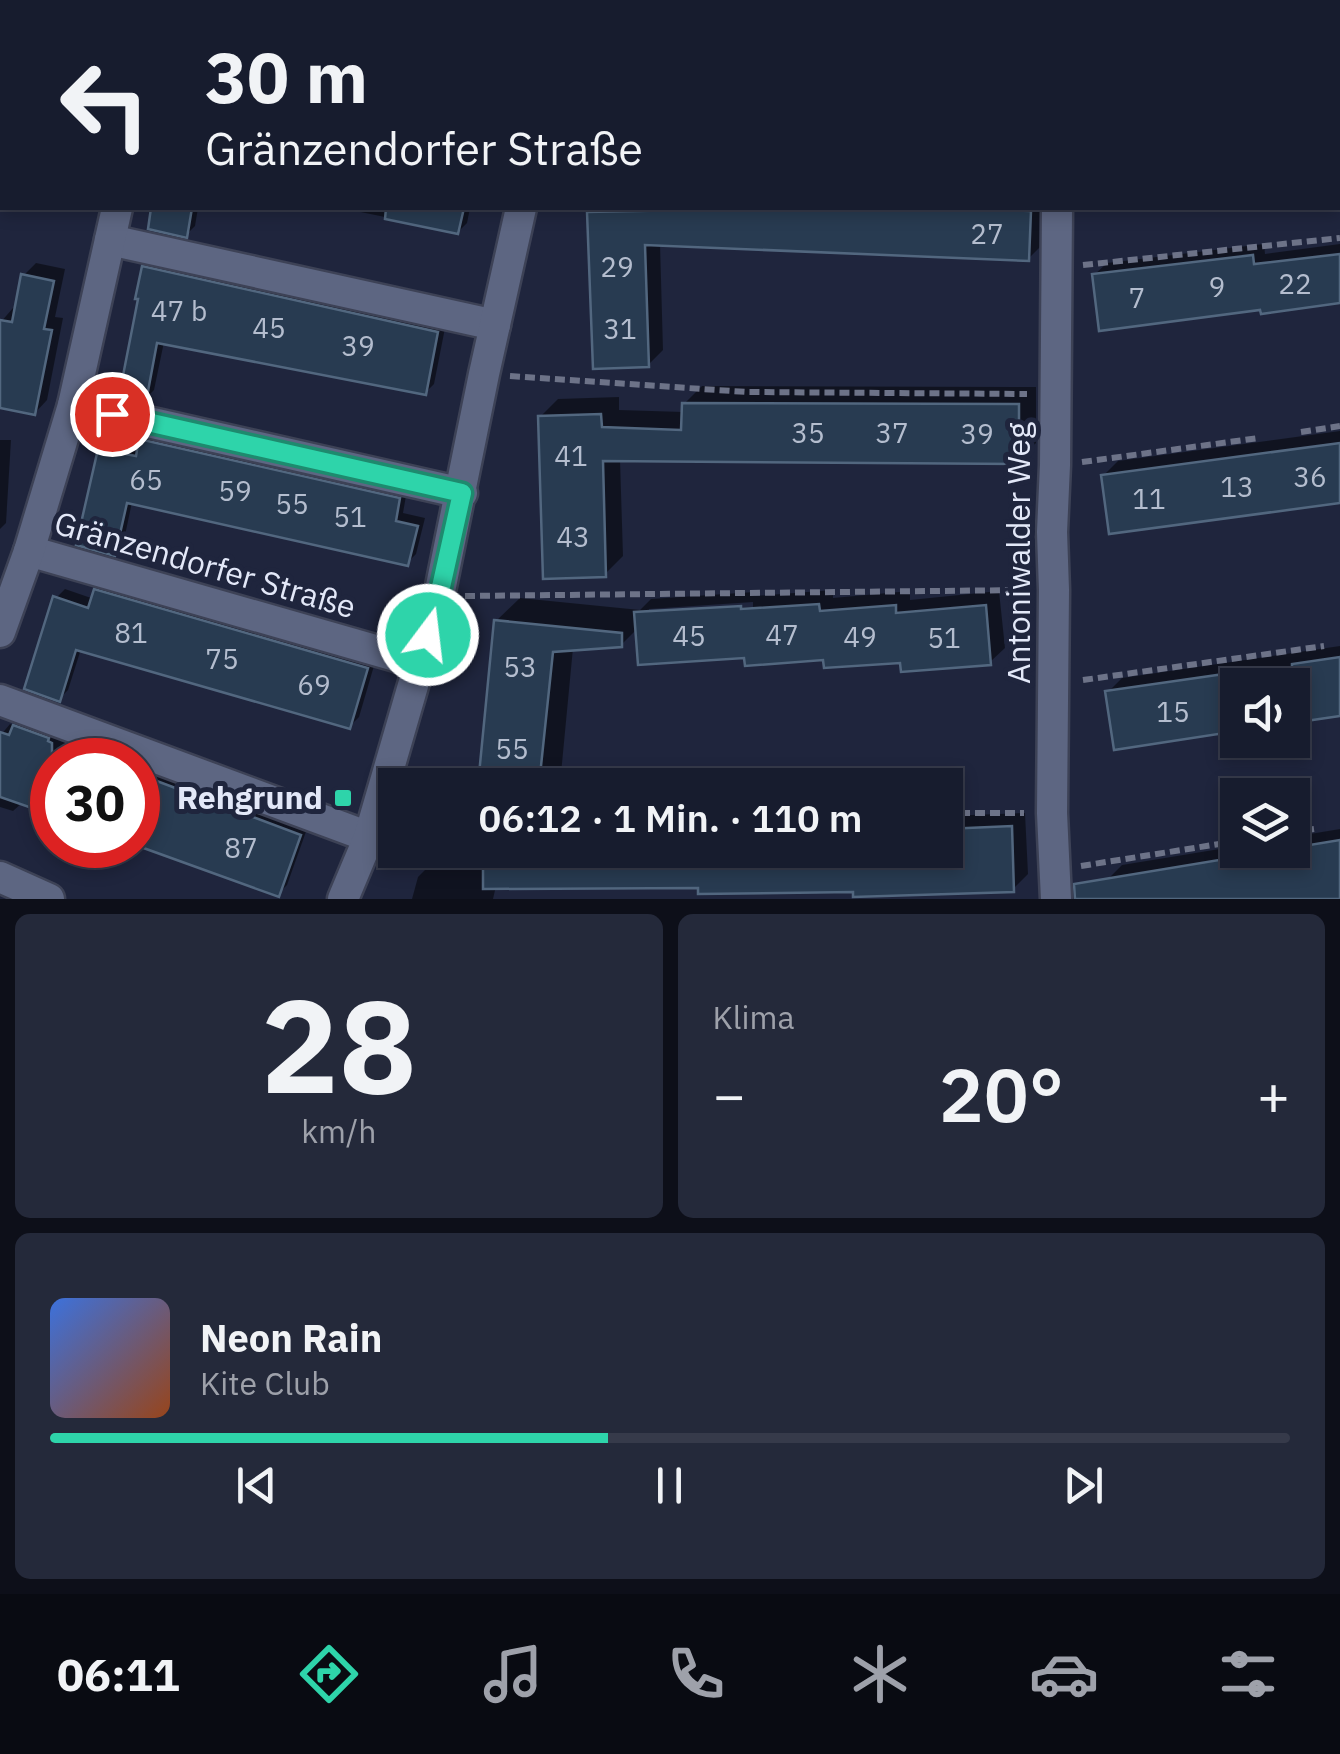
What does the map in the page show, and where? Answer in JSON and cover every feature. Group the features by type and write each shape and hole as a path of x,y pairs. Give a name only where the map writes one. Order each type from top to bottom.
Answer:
{"street":[{"name":"Gränzendorfer Straße","path":"0,632 29,552 73,405 118,210"},
{"path":"342,899 369,837 439,596 521,210"},
{"name":"Antoniwalder Weg","path":"1055,885 1052,532 1056,210"},
{"path":"110,240 495,325"},
{"path":"73,405 462,493"},
{"name":"Gränzendorfer Straße","path":"29,552 420,663"},
{"path":"0,700 369,837"},
{"path":"0,877 49,899"}],"path":[{"path":"1123,261 1340,238"},
{"path":"484,374 747,392 1055,394"},
{"path":"1301,432 1340,426"},
{"path":"1055,465 1259,438"},
{"path":"439,596 1054,590"},
{"path":"1054,684 1324,646"},
{"path":"963,813 1052,813"},
{"path":"1310,830 1314,829"},
{"path":"1055,885 1220,845"}],"building":[{"path":"151,210 192,210 187,238 148,229"},
{"path":"386,210 464,210 458,234 385,219"},
{"path":"1031,211 1029,261 645,245 649,367 593,369 587,212"},
{"path":"1340,254 1340,303 1099,331 1092,274 1253,255 1254,264"},
{"path":"142,266 438,332 426,395 157,343 146,402 119,396"},
{"path":"21,274 54,281 44,329 52,330 35,415 0,408 0,320 12,322"},
{"path":"682,403 1019,404 1019,464 603,461 606,577 543,579 538,416 601,414 602,427 681,430"},
{"path":"139,439 400,498 396,521 418,526 408,566 127,503 115,556 76,545 98,449 136,456"},
{"path":"1340,443 1340,503 1109,534 1101,475"},
{"path":"94,589 368,668 350,729 76,650 60,702 24,689 53,596 88,608"},
{"path":"819,604 820,611 896,605 896,613 986,605 991,665 901,672 900,663 824,668 823,660 745,666 744,658 638,665 634,612"},
{"path":"494,620 622,633 622,647 553,652 541,768 480,768"},
{"path":"1340,657 1340,716 1310,720 1310,668 1292,668 1292,664"},
{"path":"1220,675 1220,734 1114,750 1105,691"},
{"path":"13,725 49,738 30,738 30,807 0,797 0,732 9,735"},
{"path":"160,782 301,835 279,897 160,854"},
{"path":"1012,826 1014,892 853,897 853,892 698,894 698,888 483,889 483,868 963,868 963,828"},
{"path":"1340,840 1340,899 1075,899 1074,884 1220,860 1220,868 1310,868 1310,845"}],"place":[{"name":"Rehgrund","path":"343,798"}],"route":[{"path":"112,414 462,493 428,635"}]}
